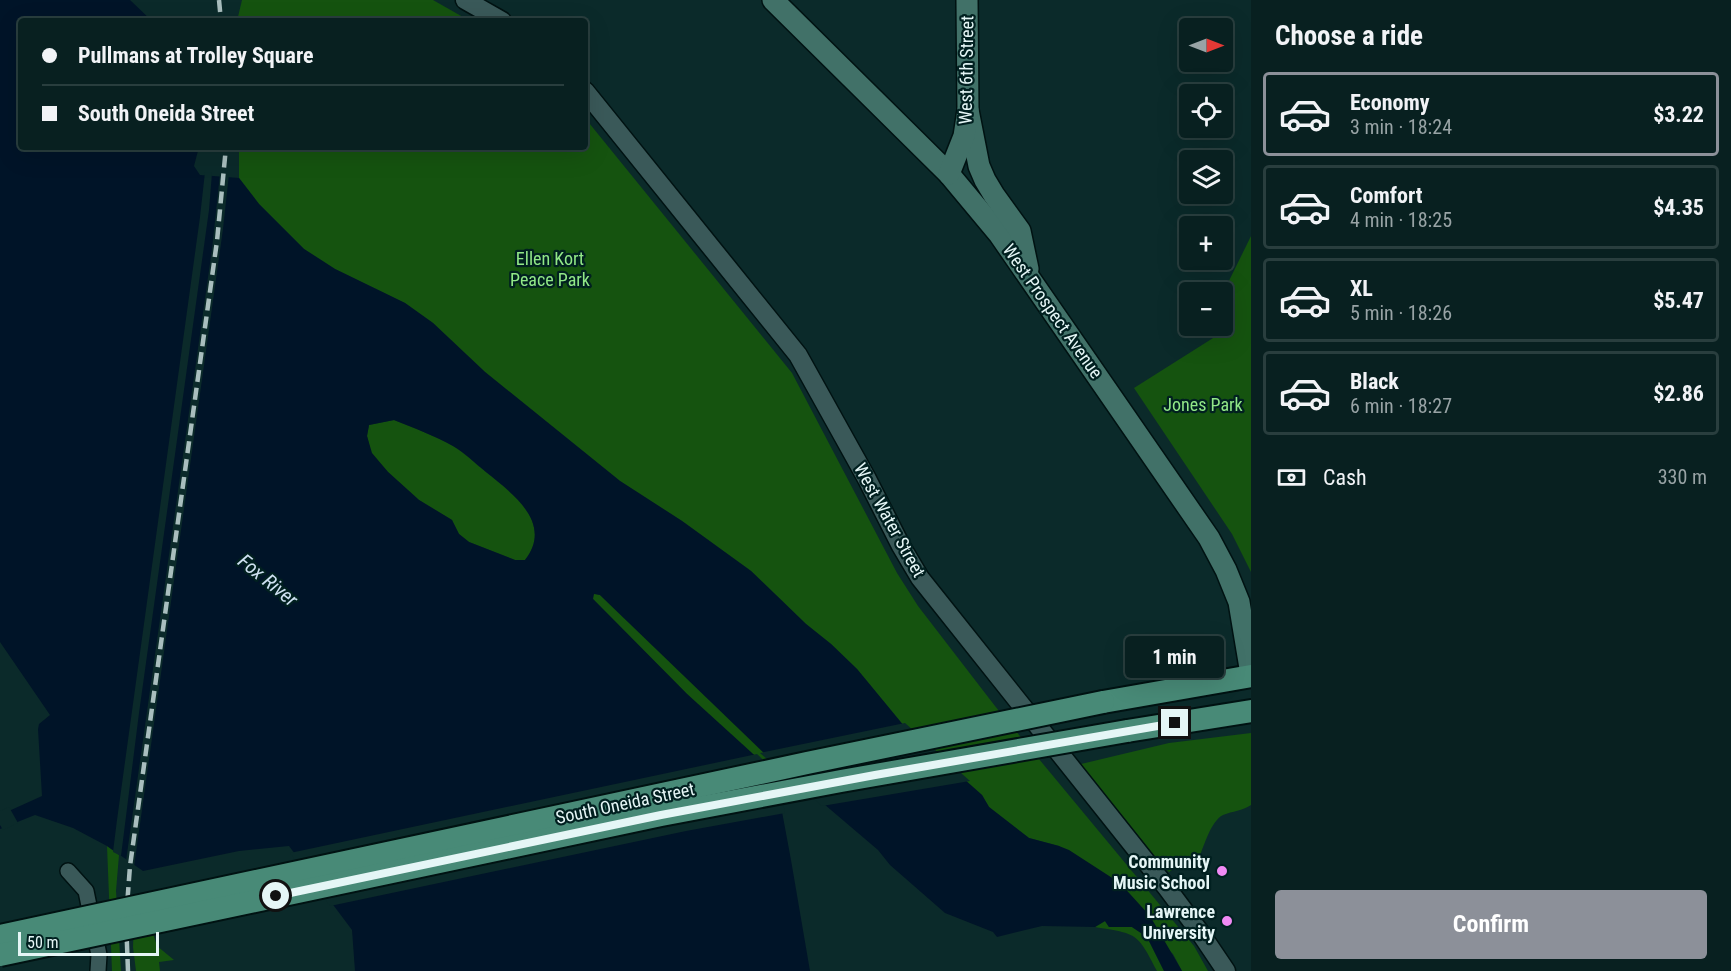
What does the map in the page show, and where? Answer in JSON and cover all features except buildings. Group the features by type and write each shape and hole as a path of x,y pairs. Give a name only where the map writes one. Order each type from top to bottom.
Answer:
{"main road":[{"name":"West Prospect Avenue","path":"773,0 949,174 999,234 1209,538 1226,570 1239,602 1251,675"},
{"name":"West 6th Street","path":"949,174 964,136 968,110 967,0"},
{"path":"968,110 985,180 1020,231 1030,278"},
{"name":"South Oneida Street","path":"0,936 807,763 1103,702 1251,675"},
{"name":"South Oneida Street","path":"0,955 661,815 852,779 1251,711"}],"street":[{"path":"465,0 497,18"},
{"name":"West Water Street","path":"588,95 798,355 920,578 1167,888 1226,971"},
{"path":"68,872 87,891 99,955 98,971"}],"green space":[{"path":"242,0 433,0 465,18 238,18"},
{"name":"Ellen Kort Peace Park","path":"588,122 792,373 897,573 918,606 995,706 1194,946 1208,971 1182,971 1173,954 1059,846 1029,838 989,807 982,795 904,726 857,669 751,571 682,521 620,481 485,372 433,323 405,303 335,269 304,249 259,204 239,178 239,150 588,150"},
{"name":"Jones Park","path":"1251,236 1251,572 1232,534 1134,388 1216,336 1233,336 1233,282 1228,282"},
{"path":"394,420 432,435 457,449 517,499 532,521 535,534 533,546 525,560 515,560 469,542 459,534 452,520 419,500 388,472 371,453 367,436 369,425"},
{"path":"593,593 600,595 764,753 775,774 687,694 593,599"},
{"path":"1251,733 1251,805 1219,818 1208,834 1199,858 1184,862 1169,872 1081,764 1169,743"},
{"path":"107,846 119,855 116,891 121,971 112,971"},
{"path":"1105,921 1109,927 1132,927 1147,937 1164,971 1157,971 1145,949 1134,937 1120,931 1095,927"},
{"path":"134,923 151,927 157,946 174,960 159,962 160,971 136,971 133,947"}],"water":[{"name":"Fox River","path":"0,0 130,0 149,18 18,18 18,150 198,150 194,166 200,175 239,178 259,204 304,249 335,269 405,303 433,323 485,372 620,481 682,521 751,571 857,669 904,726 982,795 989,807 1029,838 1069,850 1120,883 1150,916 1182,971 1164,971 1147,937 1132,927 1109,927 1105,921 1095,927 1042,926 997,937 993,932 945,913 890,865 878,850 764,753 600,595 594,594 593,599 687,694 775,774 810,971 355,971 352,930 289,846 239,851 143,871 107,846 73,828 35,815 0,829 0,815 42,796 38,729 39,724 50,715 0,642","holes":["394,420 439,439 466,455 507,489 526,510 535,534 533,546 525,560 515,560 469,542 459,534 452,520 419,500 388,472 372,453 367,436 369,425"]}],"pier":[{"path":"205,172 212,173 209,210 121,856 113,852"},
{"path":"220,174 229,174 223,229 134,867 126,861 212,249"},
{"path":"905,723 970,781 822,806 760,753"},
{"path":"757,754 777,773 785,813 686,831 330,906 290,853"},
{"path":"9,807 18,823 3,830 0,825 0,811"}],"railway":[{"path":"219,0 221,18"},
{"path":"128,971 126,919 130,866 217,241 226,150"}],"place":[{"name":"Community Music School","path":"1222,871"},
{"name":"Lawrence University","path":"1227,921"}],"route":[{"path":"276,896 661,815 1175,723"}]}
